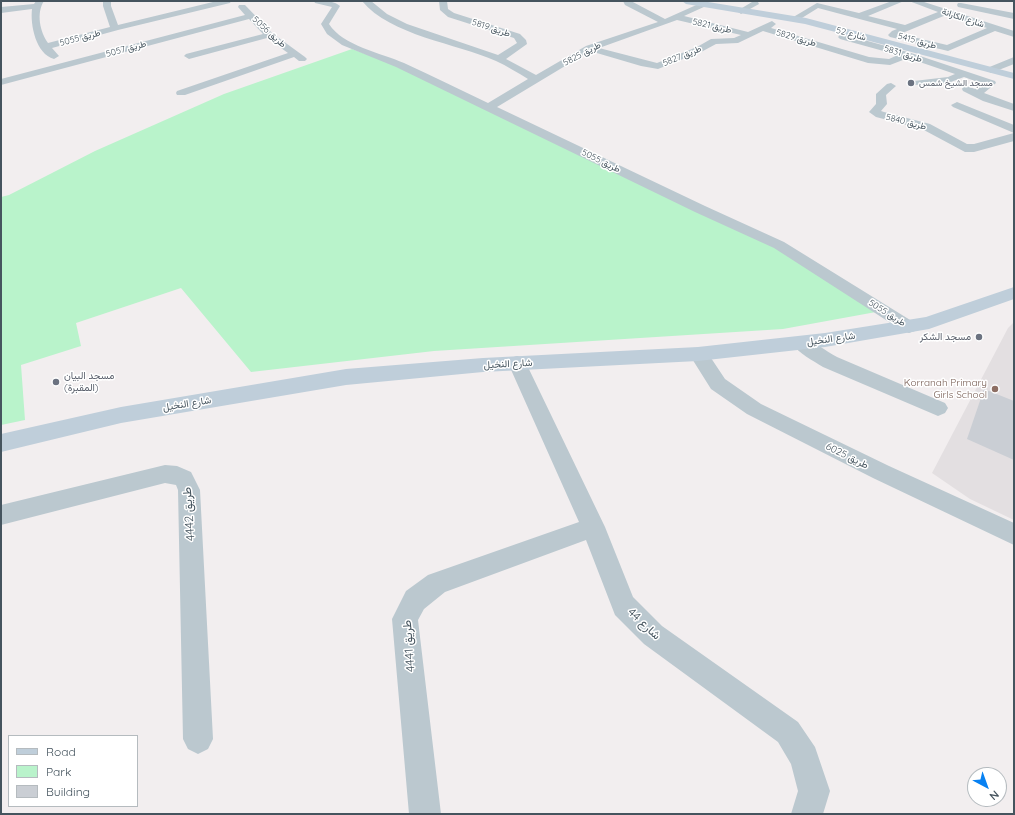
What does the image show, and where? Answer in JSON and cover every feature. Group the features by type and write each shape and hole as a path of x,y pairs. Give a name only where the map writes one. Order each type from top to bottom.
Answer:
{"street":[{"path":"107,1 107,6 115,28"},
{"name":"طريق 5055","path":"45,47 115,28 176,9 227,1"},
{"name":"طريق 5056","path":"237,1 269,35 304,61"},
{"name":"طريق 5055","path":"318,1 339,5 327,19 325,24 330,32 345,43 400,65 700,209 779,245 909,327"},
{"name":"طريق 5819","path":"443,1 444,10 451,15 512,35 521,40 522,44 501,60"},
{"path":"627,1 628,3 665,22"},
{"name":"شارع 52","path":"686,1 794,19 938,61 974,66 1014,76"},
{"path":"859,16 900,1"},
{"name":"شارع الكارانة","path":"913,1 1014,34"},
{"path":"928,6 940,1"},
{"path":"970,7 980,1"},
{"path":"363,2 384,16 404,26 501,60 537,80"},
{"path":"363,2 381,3"},
{"path":"950,2 1014,16"},
{"path":"794,19 817,3 905,28"},
{"path":"869,3 884,6"},
{"path":"1,10 38,4 36,23 38,36 45,47 65,66"},
{"name":"طريق 5825","path":"488,107 537,80 589,48 665,22 703,4"},
{"path":"741,11 755,4"},
{"path":"694,22 722,7"},
{"name":"طريق 5415","path":"945,12 893,33 893,35 952,48 994,28"},
{"name":"طريق 5057","path":"1,82 251,16"},
{"name":"طريق 5821","path":"676,17 749,34"},
{"name":"طريق 5827","path":"589,48 645,64 658,66 700,49 714,41 731,41 772,24"},
{"name":"طريق 5829","path":"762,28 824,46 848,36"},
{"path":"189,56 269,35"},
{"name":"طريق 5831","path":"848,36 908,55 938,61 963,74 991,83 975,94"},
{"path":"173,37 210,83"},
{"path":"501,60 532,41"},
{"path":"824,46 878,62 890,62 908,55"},
{"path":"181,93 294,54"},
{"path":"919,70 938,61"},
{"path":"991,70 1011,63"},
{"path":"918,83 951,80 957,78 974,66"},
{"path":"951,80 975,94 1014,108"},
{"name":"طريق 5840","path":"892,86 881,94 881,105 875,112 880,115 926,126 965,148 974,148 1014,137"},
{"path":"957,105 1014,129"},
{"name":"شارع النخيل","path":"1,443 122,415 346,377 517,363 698,354 801,343 929,323 1014,293"},
{"path":"801,343 814,353 830,362 938,408"},
{"name":"طريق 6025","path":"698,354 718,384 754,409 880,472 1014,534"},
{"name":"شارع 44","path":"517,363 593,527 624,606 652,635 788,732 804,758 814,791 807,814"},
{"name":"طريق 4442","path":"1,515 165,474 179,476 185,479 189,490 198,739"},
{"name":"طريق 4441","path":"424,814 405,618 415,600 437,583 593,527"}],"shaded area":[{"name":"Korranah Primary Girls School","path":"1014,322 1014,520 970,499 932,473 1008,328"}],"green space":[{"path":"352,49 385,61 781,250 876,312 783,329 434,351 251,372 181,288 76,323 81,346 21,365 25,420 1,425 1,197 9,195 95,151 224,94"}],"building":[{"path":"984,389 1014,401 1014,460 967,439"}],"place":[{"name":"مسجد الشيخ شمس","path":"911,83"},
{"name":"مسجد الشكر","path":"979,337"},
{"name":"مسجد البيان (المقبرة)","path":"56,382"},
{"name":"Korranah Primary Girls School","path":"995,389"}]}
